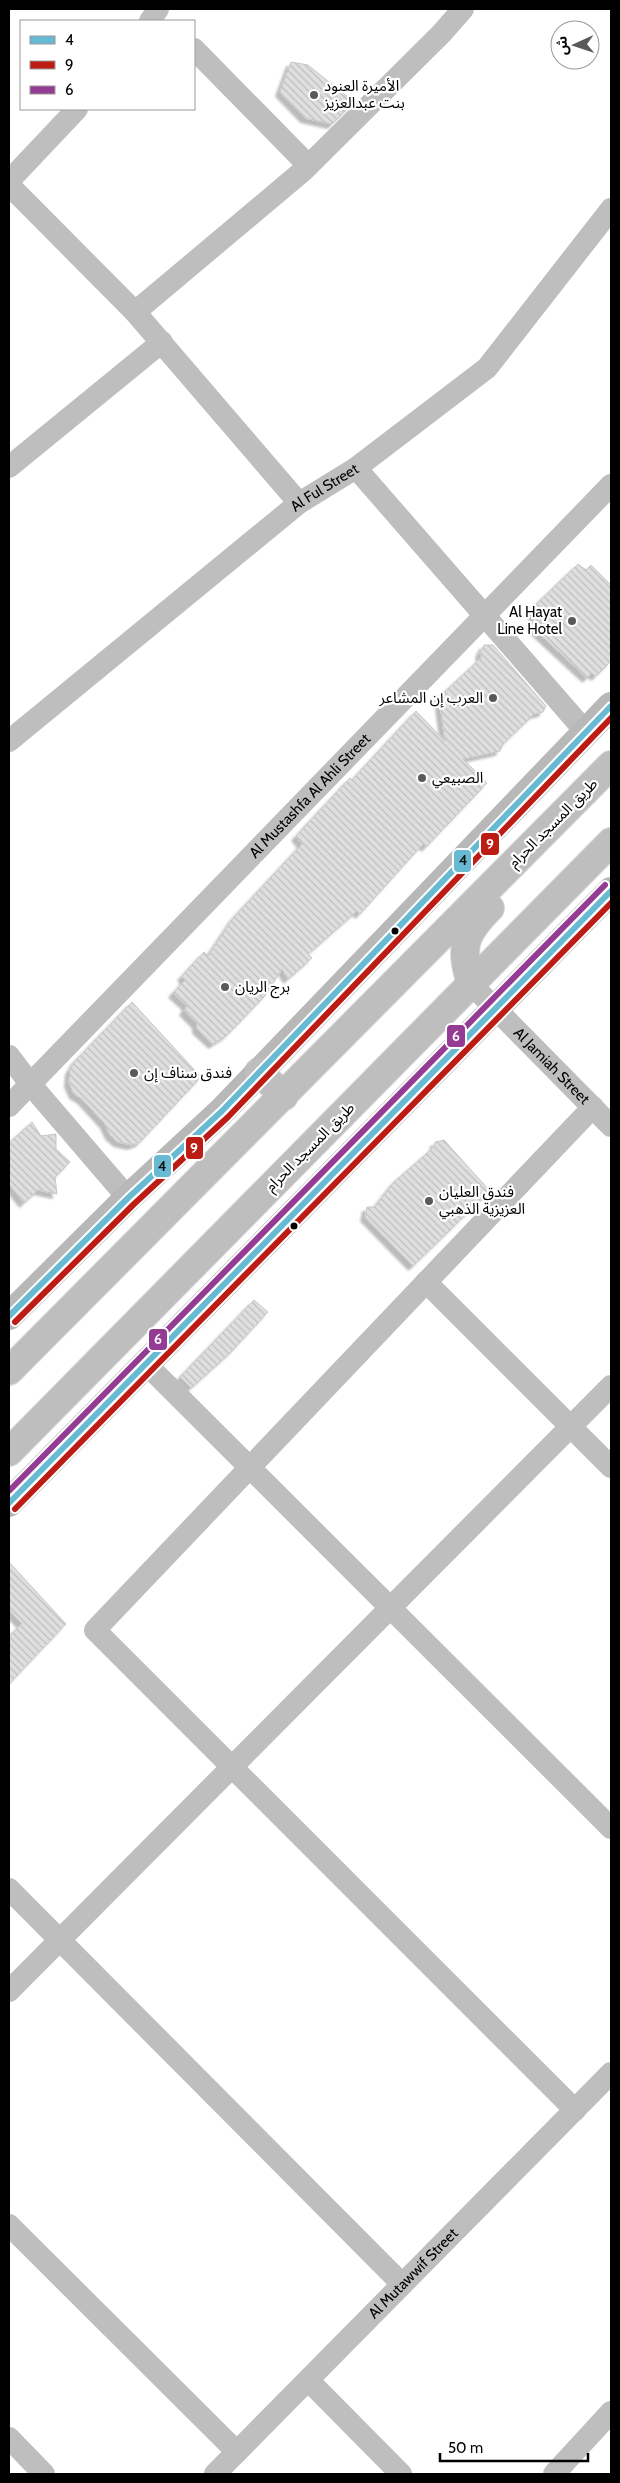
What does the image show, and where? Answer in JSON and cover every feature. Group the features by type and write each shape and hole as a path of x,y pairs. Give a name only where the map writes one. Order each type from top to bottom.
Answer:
{"main road":[{"name":"طريق المسجد الحرام","path":"9,1371 611,765"},
{"path":"470,984 463,959 471,927 611,787"},
{"name":"طريق المسجد الحرام","path":"9,1452 611,842"},
{"path":"259,1072 284,1096"}],"street":[{"path":"135,312 308,165 441,34 463,9"},
{"path":"195,50 308,165"},
{"path":"76,110 9,183 135,312 299,503"},
{"name":"Al Ful Street","path":"9,740 299,503 356,468 487,368 611,208"},
{"path":"9,467 162,342"},
{"path":"356,468 585,731"},
{"name":"Al Mustashfa Al Ahli Street","path":"9,1106 611,485"},
{"path":"9,1316 128,1198 222,1111 611,706"},
{"path":"9,1503 611,891"},
{"name":"Al Jamiah Street","path":"470,984 611,1126"},
{"path":"9,1056 31,1085 128,1198"},
{"path":"574,2110 94,1630 593,1107"},
{"path":"426,1282 611,1467"},
{"path":"164,1294 188,1319"},
{"path":"145,1363 611,1828"},
{"path":"9,1991 611,1386"},
{"path":"9,1889 402,2284"},
{"name":"Al Mutawwif Street","path":"215,2474 611,2073"},
{"path":"9,2226 237,2452"},
{"path":"308,2380 401,2474"},
{"path":"554,2474 611,2412"},
{"path":"9,2438 44,2474"}],"building":[{"name":"الأميرة العنود بنت عبدالعزيز","path":"291,62 308,65 354,102 332,124 305,118 280,92"},
{"name":"Al Hayat Line Hotel","path":"578,564 586,570 591,565 611,585 611,661 596,676 592,673 587,678 530,625 535,617 529,611"},
{"path":"484,645 493,645 546,706 543,712 534,714 503,744 500,751 463,759 487,783 426,847 423,844 360,914 357,911 308,954 312,958 288,979 282,969 265,996 227,1035 213,1044 197,1029 197,1024 184,1011 187,1006 173,993 185,980 182,976 204,952 208,956 234,917 302,844 296,836 350,778 352,780 416,711 445,741 439,697 481,658 480,653"},
{"name":"فندق سناف إن","path":"132,1002 201,1077 140,1142 132,1145 118,1142 110,1135 105,1124 82,1099 74,1094 69,1083 70,1070 76,1060"},
{"path":"32,1122 41,1136 56,1134 56,1149 70,1162 55,1177 57,1194 38,1190 24,1203 9,1184 9,1143"},
{"name":"فندق العليان العزيزية الذهبي","path":"444,1140 490,1191 413,1266 365,1217 367,1207 375,1207 394,1182 434,1147 435,1142"},
{"path":"254,1300 268,1312 231,1352 191,1388 180,1377"},
{"path":"9,1562 66,1624 9,1684 9,1636 22,1624 9,1610"}],"transit line":[{"name":"4","path":"9,1316 128,1198 222,1111 611,706"},
{"name":"9","path":"15,1322 134,1204 228,1117 611,718"},
{"name":"6","path":"9,1491 605,885"},
{"name":"4","path":"9,1503 611,891"},
{"name":"9","path":"15,1509 611,903"}],"place":[{"name":"الأميرة العنود بنت عبدالعزيز","path":"314,95"},
{"name":"Al Hayat Line Hotel","path":"572,621"},
{"name":"العرب إن المشاعر","path":"493,698"},
{"name":"الصبيعي","path":"422,778"},
{"name":"برج الريان","path":"225,987"},
{"name":"فندق سناف إن","path":"134,1073"},
{"name":"فندق العليان العزيزية الذهبي","path":"429,1201"}]}
